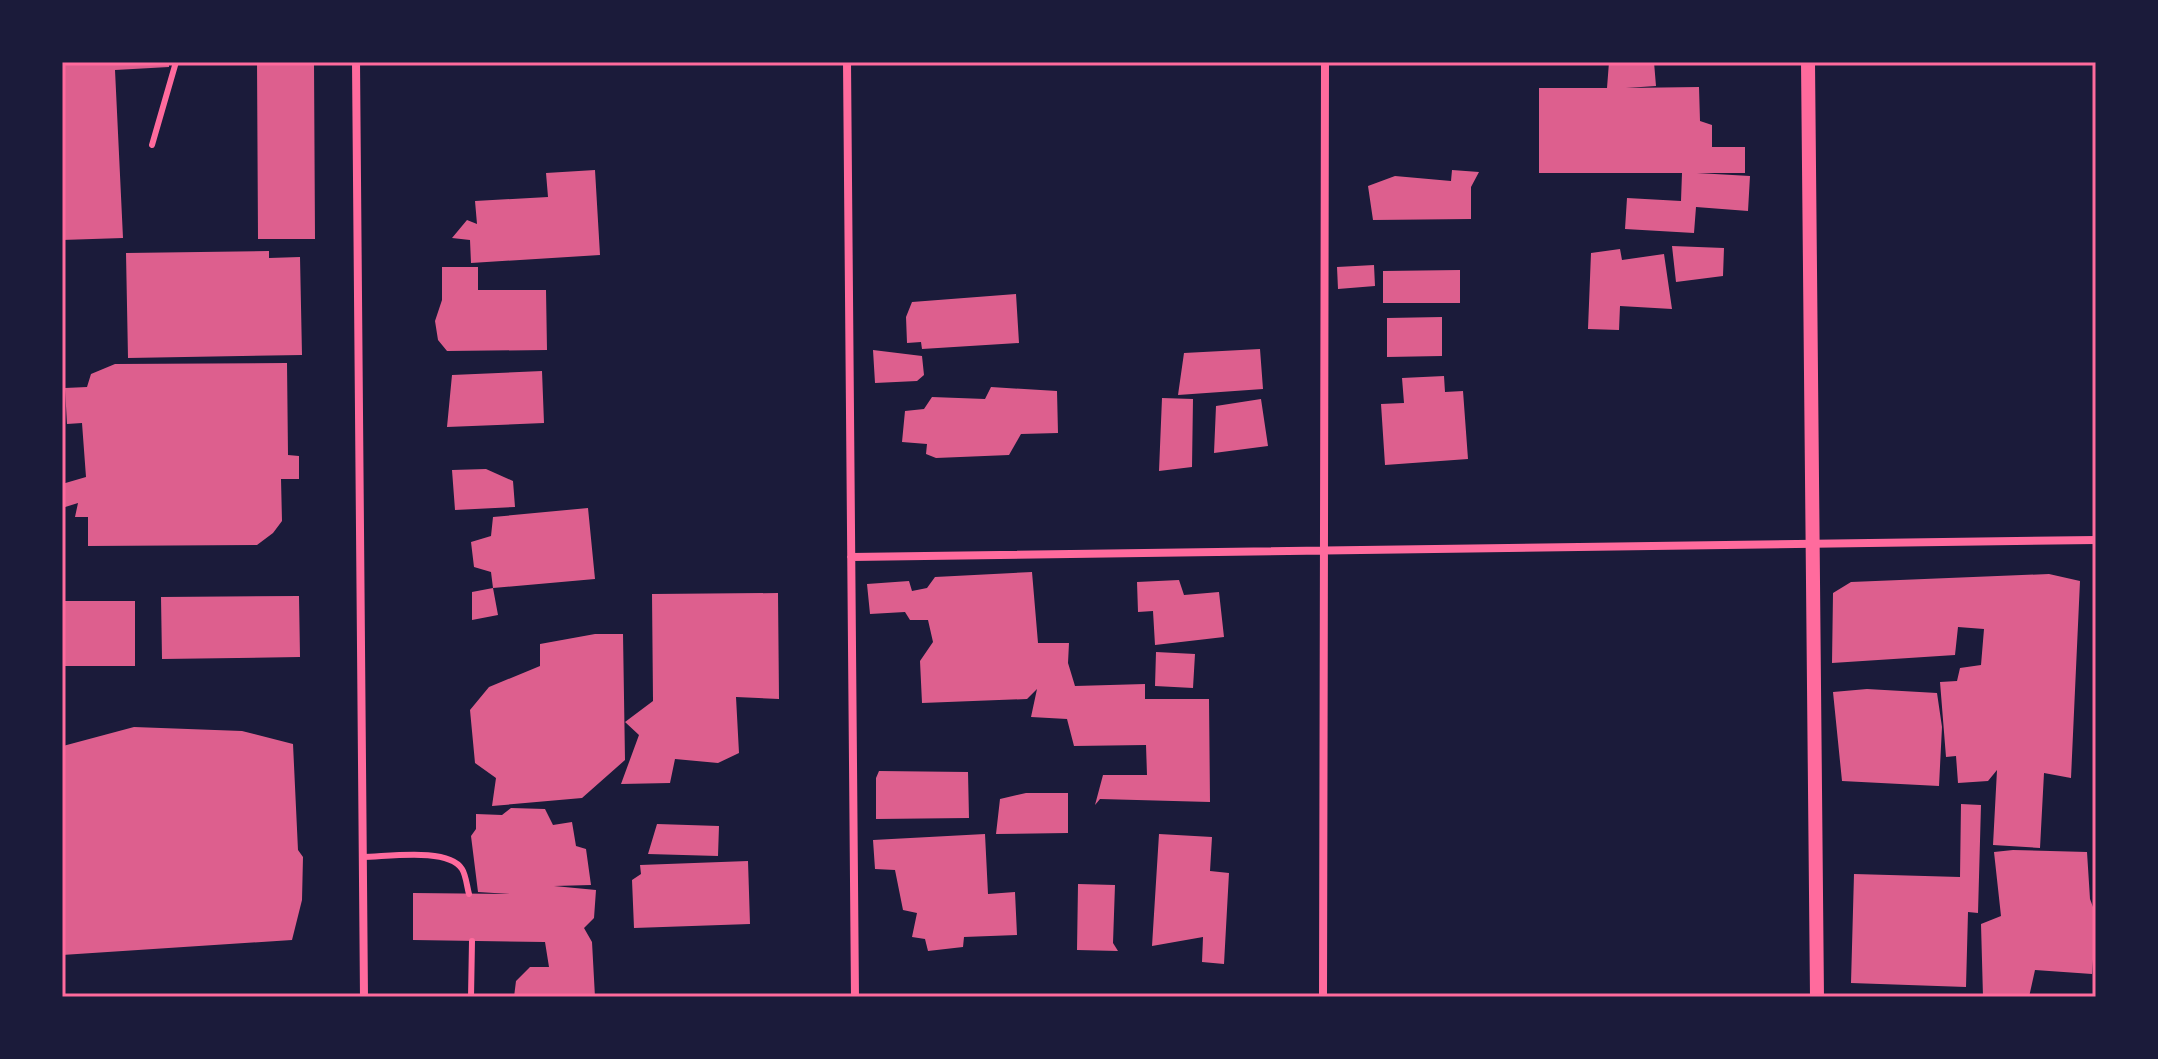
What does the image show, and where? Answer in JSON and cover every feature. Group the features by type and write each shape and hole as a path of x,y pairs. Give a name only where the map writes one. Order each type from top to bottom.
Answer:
{"street":[{"path":"356,62 364,997"},
{"path":"847,62 855,997"},
{"path":"1323,997 1325,62"},
{"path":"1808,62 1817,997"},
{"path":"851,557 2096,540"}],"lane":[{"path":"152,145 176,62"},
{"path":"363,857 437,855 462,868 469,894"},
{"path":"471,997 472,941"}],"building":[{"path":"62,62 169,62 169,67 115,70 123,238 62,240"},
{"path":"257,62 314,62 315,239 258,239"},
{"path":"1609,62 1654,62 1656,86 1626,88 1699,87 1700,121 1712,125 1712,147 1745,147 1745,173 1697,173 1750,176 1748,211 1696,207 1694,233 1625,229 1627,198 1681,201 1682,173 1539,173 1539,88 1607,88"},
{"path":"595,170 600,255 471,263 470,240 452,238 467,220 477,224 475,201 548,197 546,173"},
{"path":"1452,170 1479,172 1471,187 1471,219 1373,220 1368,186 1395,176 1451,181"},
{"path":"1672,246 1724,248 1723,276 1676,282"},
{"path":"1620,249 1622,260 1664,254 1672,309 1620,306 1619,330 1588,329 1591,253"},
{"path":"269,251 269,258 300,257 302,355 128,358 126,253"},
{"path":"1374,265 1375,286 1338,289 1337,267"},
{"path":"442,267 478,267 478,290 546,290 547,350 447,351 438,340 435,321 442,300"},
{"path":"1460,270 1460,303 1383,303 1383,271"},
{"path":"1016,294 1019,343 922,349 921,342 907,343 906,317 912,302"},
{"path":"1442,317 1442,356 1387,357 1387,318"},
{"path":"1260,349 1263,389 1178,395 1184,353"},
{"path":"873,350 922,356 924,375 917,381 875,383"},
{"path":"287,363 288,455 299,456 299,479 281,479 282,521 273,533 257,545 88,546 88,517 75,517 78,503 62,508 62,484 86,477 82,423 67,424 65,388 87,387 91,374 115,364"},
{"path":"542,371 544,423 447,427 452,375"},
{"path":"1444,376 1445,392 1463,391 1468,459 1385,465 1381,404 1404,403 1402,378"},
{"path":"991,387 1057,391 1058,433 1021,434 1009,455 936,458 926,454 927,444 902,442 905,411 924,409 932,397 985,399"},
{"path":"1162,398 1193,399 1192,467 1159,471"},
{"path":"1261,399 1268,446 1214,453 1216,406"},
{"path":"486,469 513,481 515,507 455,510 452,470"},
{"path":"588,508 595,579 493,588 491,572 474,567 471,542 491,536 493,517"},
{"path":"1032,572 1038,643 1069,643 1068,663 1075,686 1145,684 1145,699 1209,699 1210,802 1100,799 1095,805 1103,775 1147,775 1146,745 1074,746 1067,719 1031,717 1037,689 1027,699 922,703 920,661 933,642 928,620 910,620 905,612 870,614 867,584 909,581 912,591 927,588 935,577"},
{"path":"2049,574 2080,581 2071,778 2044,773 2040,848 1993,845 1997,770 1988,781 1958,783 1956,756 1946,757 1940,682 1957,681 1960,668 1981,665 1984,629 1958,627 1955,655 1832,663 1833,593 1851,582"},
{"path":"1179,580 1184,595 1219,592 1224,637 1155,645 1153,611 1138,612 1137,582"},
{"path":"493,588 498,615 472,620 472,592"},
{"path":"778,593 779,699 736,697 739,753 718,763 675,759 670,783 621,784 639,735 625,722 653,701 652,594"},
{"path":"299,596 300,657 162,659 161,597"},
{"path":"62,601 135,601 135,666 62,666"},
{"path":"595,634 623,634 625,760 582,798 492,806 496,778 475,763 470,710 489,687 540,666 540,644"},
{"path":"1156,652 1195,654 1193,688 1155,686"},
{"path":"1867,689 1937,693 1942,727 1939,786 1842,781 1833,692"},
{"path":"134,727 242,731 293,744 298,850 303,857 302,900 292,940 62,955 63,746"},
{"path":"879,771 968,772 969,818 876,819 876,778"},
{"path":"1026,793 1068,793 1068,833 996,834 1000,799"},
{"path":"1961,804 1981,805 1978,913 1968,912 1966,987 1851,983 1854,874 1960,877"},
{"path":"511,808 545,809 553,825 572,822 576,846 586,849 591,885 554,886 596,890 594,918 584,928 592,942 595,997 514,997 516,981 530,967 549,967 545,942 413,940 413,893 510,894 478,892 471,836 476,829 476,814 502,815"},
{"path":"657,824 719,826 718,856 648,854"},
{"path":"985,834 988,894 1015,892 1017,935 964,937 963,947 928,951 925,939 912,937 917,913 903,910 895,870 875,869 873,840"},
{"path":"1159,834 1212,837 1210,871 1229,873 1224,964 1202,962 1203,937 1152,946"},
{"path":"1994,852 2087,852 2090,899 2096,915 2092,974 2035,970 2029,997 1983,997 1981,924 2001,916"},
{"path":"748,861 750,924 634,928 632,880 641,874 640,865"},
{"path":"1078,884 1115,885 1113,943 1118,951 1077,950"}]}
